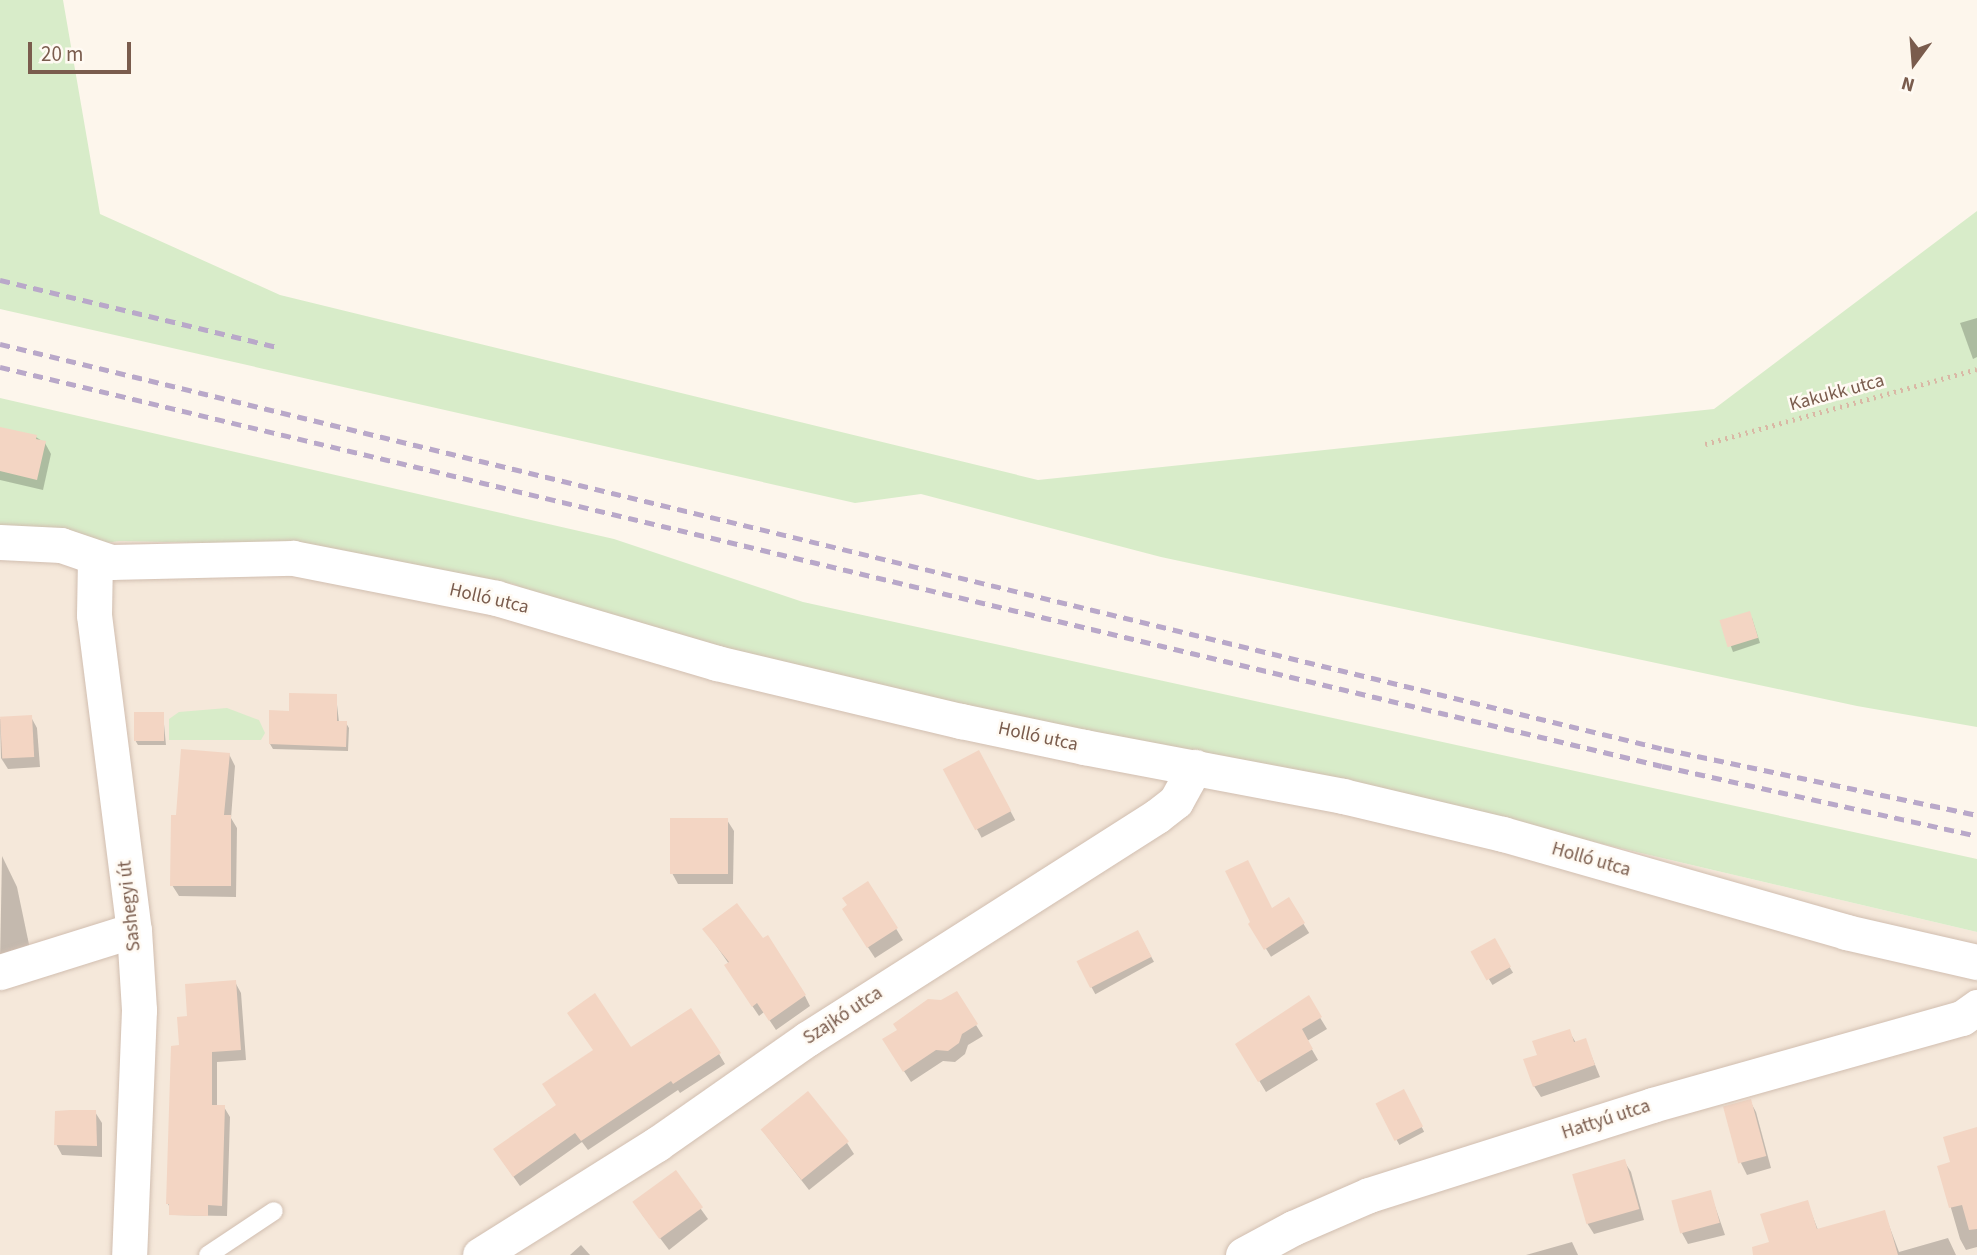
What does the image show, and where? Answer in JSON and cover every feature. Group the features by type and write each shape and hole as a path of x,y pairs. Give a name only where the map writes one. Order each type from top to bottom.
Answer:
{"street":[{"name":"Holló utca","path":"0,542 61,545 111,562 293,558 496,598 717,663 947,717 1084,747 1343,796 1503,834 1846,932 1977,962"},
{"name":"Sashegyi út","path":"95,558 94,615 134,930 139,1010 129,1255"},
{"name":"Szajkó utca","path":"480,1255 657,1143 807,1039 1157,816 1176,801 1195,767"},
{"path":"0,972 134,930"},
{"name":"Hattyú utca","path":"1242,1255 1293,1228 1369,1195 1652,1105 1962,1018 1977,1007"}],"lane":[{"path":"208,1255 274,1210"}],"path":[{"name":"Kakukk utca","path":"1705,444 1977,369"}],"shaded area":[{"path":"0,534 87,546 118,541 303,545 400,576 515,584 562,610 1415,800 1977,932 1977,1255 0,1255"}],"green space":[{"path":"0,0 63,0 100,214 280,295 1038,480 1714,409 1977,211 1977,727 1857,706 1161,557 921,494 855,503 0,309"},
{"path":"0,398 614,539 803,602 1977,859 1977,932 1415,800 1094,741 562,610 514,584 346,565 303,545 119,541 87,546 0,534"},
{"path":"227,708 259,720 265,733 261,740 169,740 169,719 179,712"}],"building":[{"path":"0,427 37,435 36,439 46,441 37,480 0,471"},
{"path":"1750,611 1758,638 1728,647 1719,620"},
{"path":"289,693 337,694 337,721 347,721 346,747 269,744 269,710 289,711"},
{"path":"134,712 164,712 164,741 134,741"},
{"path":"32,715 34,757 2,759 0,717"},
{"path":"181,749 230,753 224,815 231,815 231,886 170,886 171,815 176,815"},
{"path":"979,750 1011,811 975,830 943,769"},
{"path":"670,818 728,818 728,874 670,874"},
{"path":"1248,860 1272,908 1289,897 1305,923 1264,950 1248,924 1250,922 1225,871"},
{"path":"868,881 898,928 867,948 842,909 847,905 842,898"},
{"path":"737,903 763,938 768,935 806,995 769,1021 757,1003 752,1007 724,965 729,962 702,929"},
{"path":"1138,930 1152,957 1090,988 1077,961"},
{"path":"1495,938 1511,967 1487,980 1471,952"},
{"path":"236,980 241,1050 212,1052 212,1105 225,1105 222,1206 208,1205 208,1216 169,1215 169,1204 166,1204 171,1046 179,1045 177,1017 187,1016 185,984"},
{"path":"957,991 978,1024 962,1034 959,1043 948,1051 936,1050 903,1072 882,1039 897,1030 893,1024 928,999 941,1000"},
{"path":"595,993 631,1047 691,1008 721,1053 673,1084 671,1081 581,1141 575,1133 513,1177 493,1149 556,1105 542,1084 593,1050 567,1013"},
{"path":"1309,995 1322,1017 1302,1029 1313,1049 1258,1082 1235,1044"},
{"path":"1570,1029 1574,1042 1586,1038 1595,1065 1533,1087 1523,1059 1537,1055 1532,1041"},
{"path":"1404,1089 1423,1126 1395,1141 1375,1104"},
{"path":"808,1091 849,1142 801,1180 761,1129"},
{"path":"1751,1099 1766,1156 1738,1163 1723,1107"},
{"path":"96,1110 97,1146 54,1145 55,1111"},
{"path":"1977,1127 1977,1229 1969,1230 1962,1205 1949,1208 1937,1166 1950,1162 1943,1137"},
{"path":"1625,1159 1639,1209 1586,1224 1572,1174"},
{"path":"676,1170 703,1207 659,1239 632,1202"},
{"path":"1711,1190 1720,1223 1680,1233 1671,1201"},
{"path":"1808,1200 1817,1229 1885,1210 1898,1255 1753,1255 1752,1247 1769,1242 1760,1214"}],"railway":[{"path":"0,280 278,347"},
{"path":"0,344 1664,749 1977,815"},
{"path":"0,367 1662,766 1977,836"}]}
